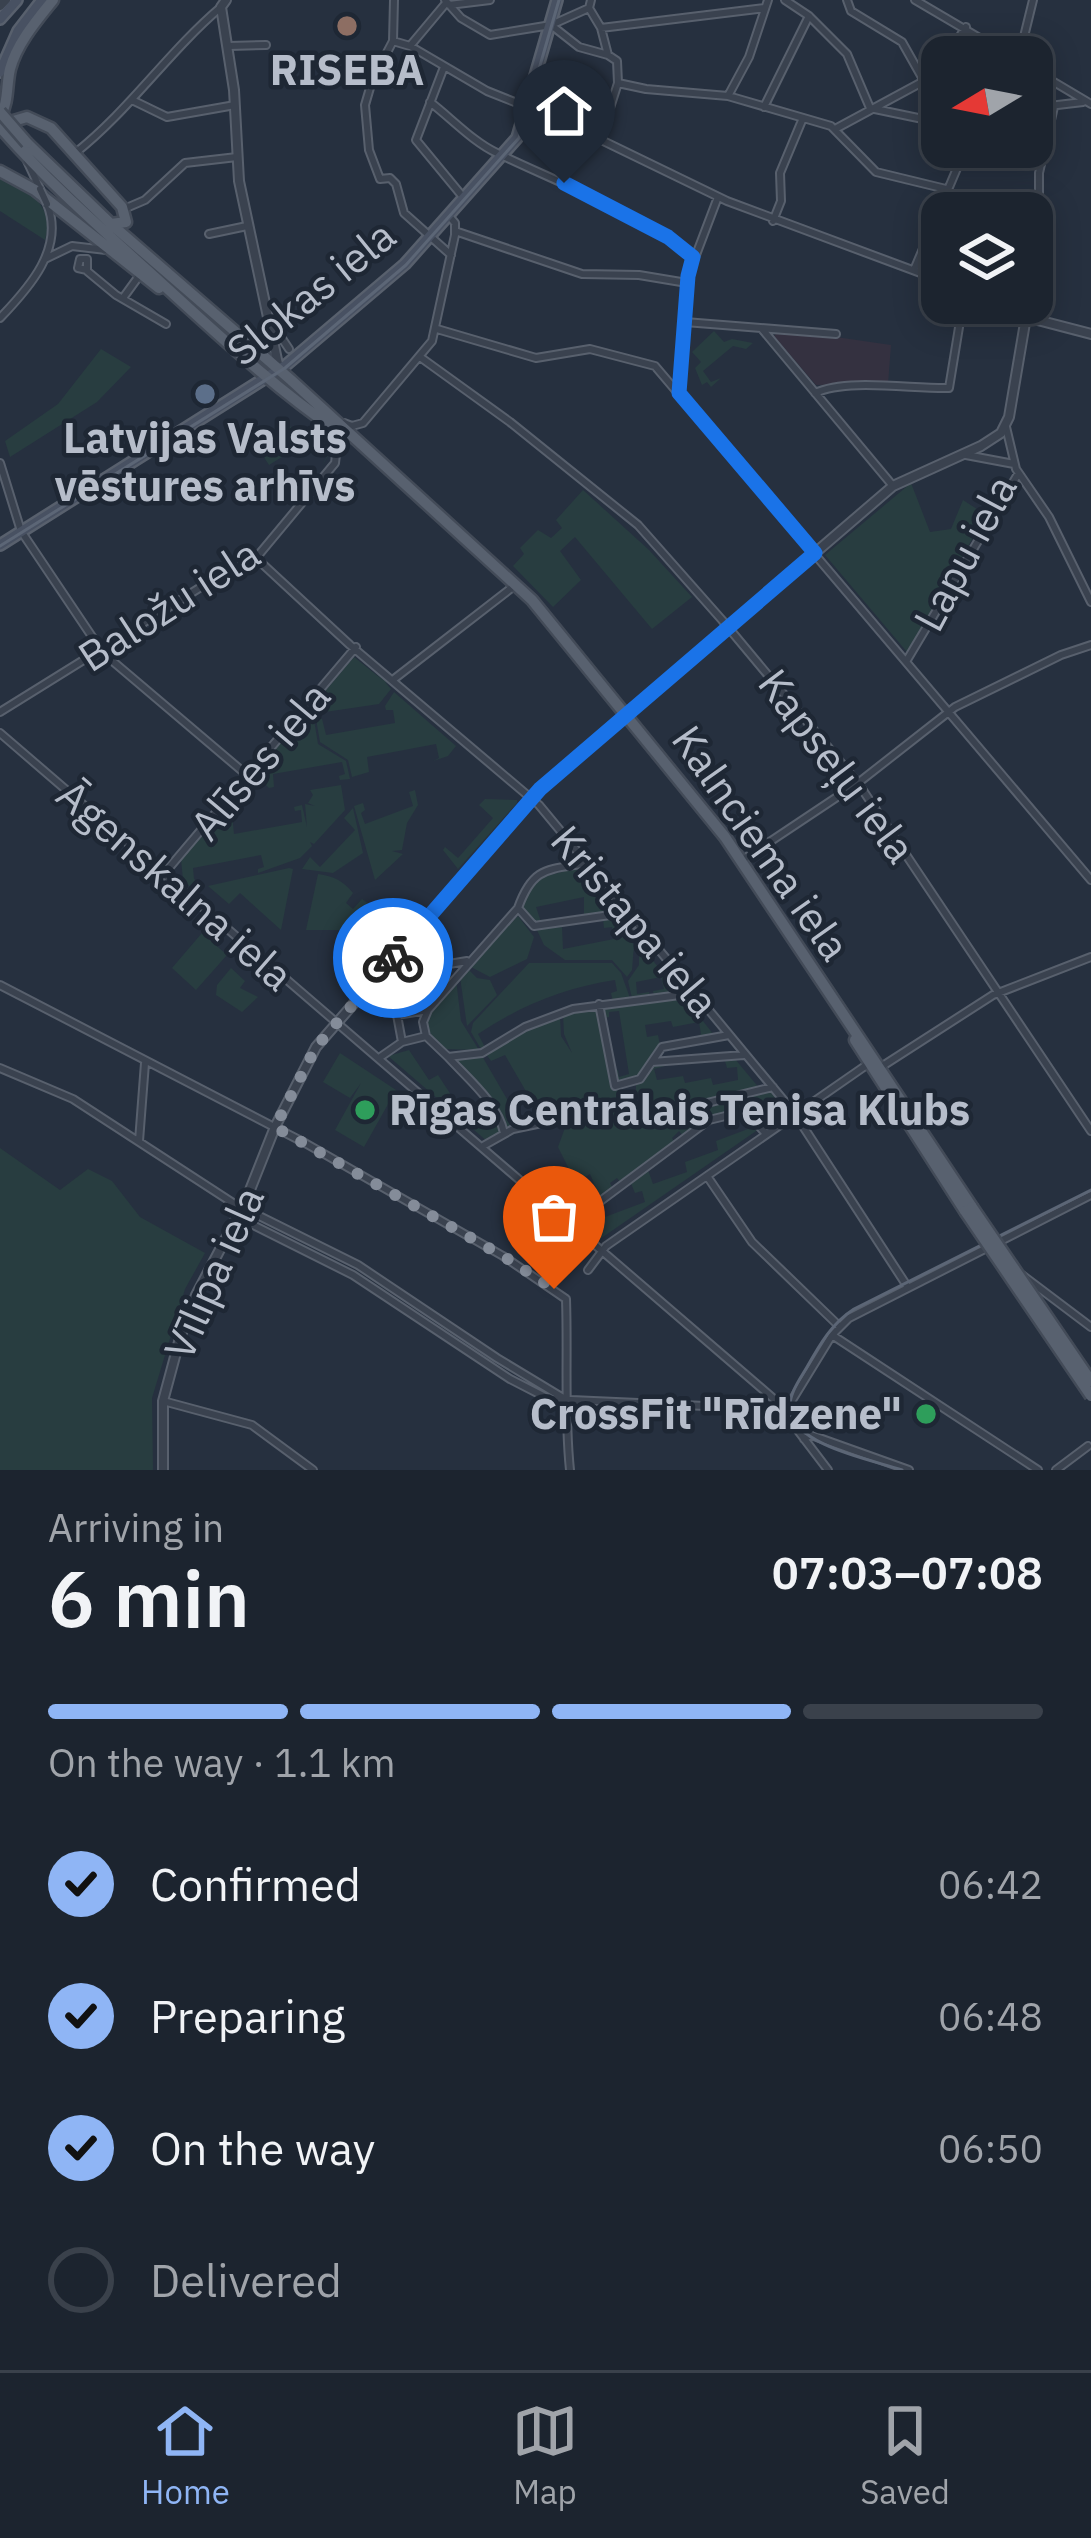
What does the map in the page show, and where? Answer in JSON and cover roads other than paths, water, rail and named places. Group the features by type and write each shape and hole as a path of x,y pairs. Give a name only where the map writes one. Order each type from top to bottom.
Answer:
{"main road":[{"path":"0,19 17,0"},
{"path":"0,72 18,31 42,0"},
{"path":"0,120 16,54 53,0"},
{"name":"Slokas iela","path":"0,544 273,373 347,314 430,237 517,138 557,0"},
{"path":"0,120 36,118 51,128 124,209 126,222 110,224"},
{"path":"0,120 23,149 178,299 273,373"},
{"path":"23,149 273,373"},
{"path":"0,171 35,190 139,276 178,299"},
{"name":"Kalnciema iela","path":"273,373 317,418 361,448"},
{"name":"Kalnciema iela","path":"273,373 518,584 694,795 969,1209"},
{"path":"969,1209 1091,1381"},
{"path":"969,1209 1091,1396"}],"street":[{"path":"394,0 393,41 367,95 370,150 380,179 393,180 401,209 451,255"},
{"path":"410,46 447,3 490,0"},
{"path":"785,0 809,16 847,54 870,108"},
{"path":"847,0 850,11 902,42 921,76"},
{"path":"915,0 981,36"},
{"path":"1022,36 1033,0"},
{"path":"224,3 237,157 268,317 273,373"},
{"path":"74,154 132,100 187,35 224,3"},
{"path":"447,3 490,35 550,25 590,4 608,56"},
{"path":"602,28 767,4 749,57 728,96"},
{"path":"764,107 809,16"},
{"path":"550,25 579,47 616,61 618,83 600,139"},
{"path":"960,36 966,27"},
{"path":"393,41 718,196 921,273"},
{"path":"229,46 266,45"},
{"path":"444,67 416,140 464,199"},
{"path":"837,128 921,82"},
{"path":"1053,82 1087,103"},
{"path":"618,83 728,96 837,128 877,172 950,192"},
{"path":"132,100 167,117 235,105"},
{"path":"430,102 503,155 635,219 693,257"},
{"path":"1038,192 1054,106 1087,103"},
{"path":"870,108 921,119"},
{"path":"773,220 781,201 782,168 802,118"},
{"path":"0,318 21,297 43,262 53,231 47,204 23,149"},
{"path":"124,209 145,200 188,162 237,157"},
{"path":"914,270 956,168"},
{"path":"679,393 687,283 718,196"},
{"path":"334,421 352,426 363,423 420,357 436,329 455,231 449,216"},
{"path":"209,234 247,226"},
{"path":"455,231 582,274 649,276 687,283"},
{"path":"43,262 55,251 72,246 109,251"},
{"path":"86,270 166,324"},
{"path":"123,298 139,276"},
{"path":"268,317 289,349"},
{"path":"685,322 836,334"},
{"path":"815,393 823,389 949,388 960,324"},
{"name":"Lapu iela","path":"907,660 1018,474 1006,427 1025,324"},
{"path":"1053,324 1091,334"},
{"path":"436,329 536,358 590,350 655,366 1091,880"},
{"path":"762,329 893,486"},
{"name":"Kapseļu iela","path":"420,357 638,525 728,627 858,783 1091,1131"},
{"path":"661,372 680,370"},
{"name":"Baložu iela","path":"0,712 246,559 256,558 335,463 337,446 317,418"},
{"name":"Vīlipa iela","path":"163,1470 163,1401 196,1295 242,1208 307,1063 334,1023 532,799 626,714 893,486 994,439 1006,427"},
{"path":"962,454 1014,464"},
{"path":"0,463 21,531 100,650 248,776"},
{"path":"1018,474 1049,518 1091,602"},
{"name":"Kristapa iela","path":"256,558 532,799 587,863 633,934 642,929 795,1114 907,1286"},
{"name":"Alīses iela","path":"394,679 518,584"},
{"path":"741,861 858,783 950,711 1061,655 1091,645"},
{"name":"Alīses iela","path":"163,875 356,647"},
{"name":"Āgenskalna iela","path":"0,733 774,1399 828,1470"},
{"path":"504,1133 486,1098 426,1036 424,1022 442,991 518,908 528,882 540,871 587,863"},
{"path":"518,908 534,926 547,927 621,912"},
{"path":"588,1270 602,1250 795,1114 998,993 1091,957"},
{"path":"442,991 437,966 470,960"},
{"path":"0,985 275,1127 503,1256 566,1299 570,1470"},
{"path":"448,1057 482,1053 544,1018 599,1004 694,993"},
{"path":"599,1004 613,1084 635,1082 662,1047 729,1035"},
{"path":"402,1042 397,1015 428,1010"},
{"path":"379,1058 402,1042 426,1036"},
{"path":"652,1062 746,1054"},
{"path":"140,1141 145,1063"},
{"path":"0,1068 73,1099 242,1208 358,1265 565,1399"},
{"path":"483,1147 504,1133 586,1104 670,1112 773,1088"},
{"path":"571,1223 714,1117 746,1112 766,1134"},
{"path":"706,1176 752,1242 838,1326"},
{"path":"242,1208 245,1221 353,1275 510,1379 549,1399 783,1415 838,1326 862,1308 1091,1195"},
{"path":"997,1241 1021,1274 1091,1328"},
{"path":"353,1275 358,1265"},
{"path":"832,1335 1038,1470"},
{"path":"510,1379 515,1370"},
{"path":"163,1401 252,1425 313,1470"},
{"path":"804,1439 811,1435 909,1470"},
{"path":"1057,1470 1088,1446"}],"tram line":[{"path":"0,546 285,368 406,265 519,138 559,0"},
{"path":"902,1470 837,1450 795,1423 790,1410 793,1393 822,1342 854,1309 1091,1190"}],"place":[{"name":"RISEBA","path":"347,26"},
{"name":"Latvijas Valsts vēstures arhīvs","path":"205,394"},
{"name":"Rīgas Centrālais Tenisa Klubs","path":"365,1110"},
{"name":"CrossFit \"Rīdzene\"","path":"926,1414"}]}
